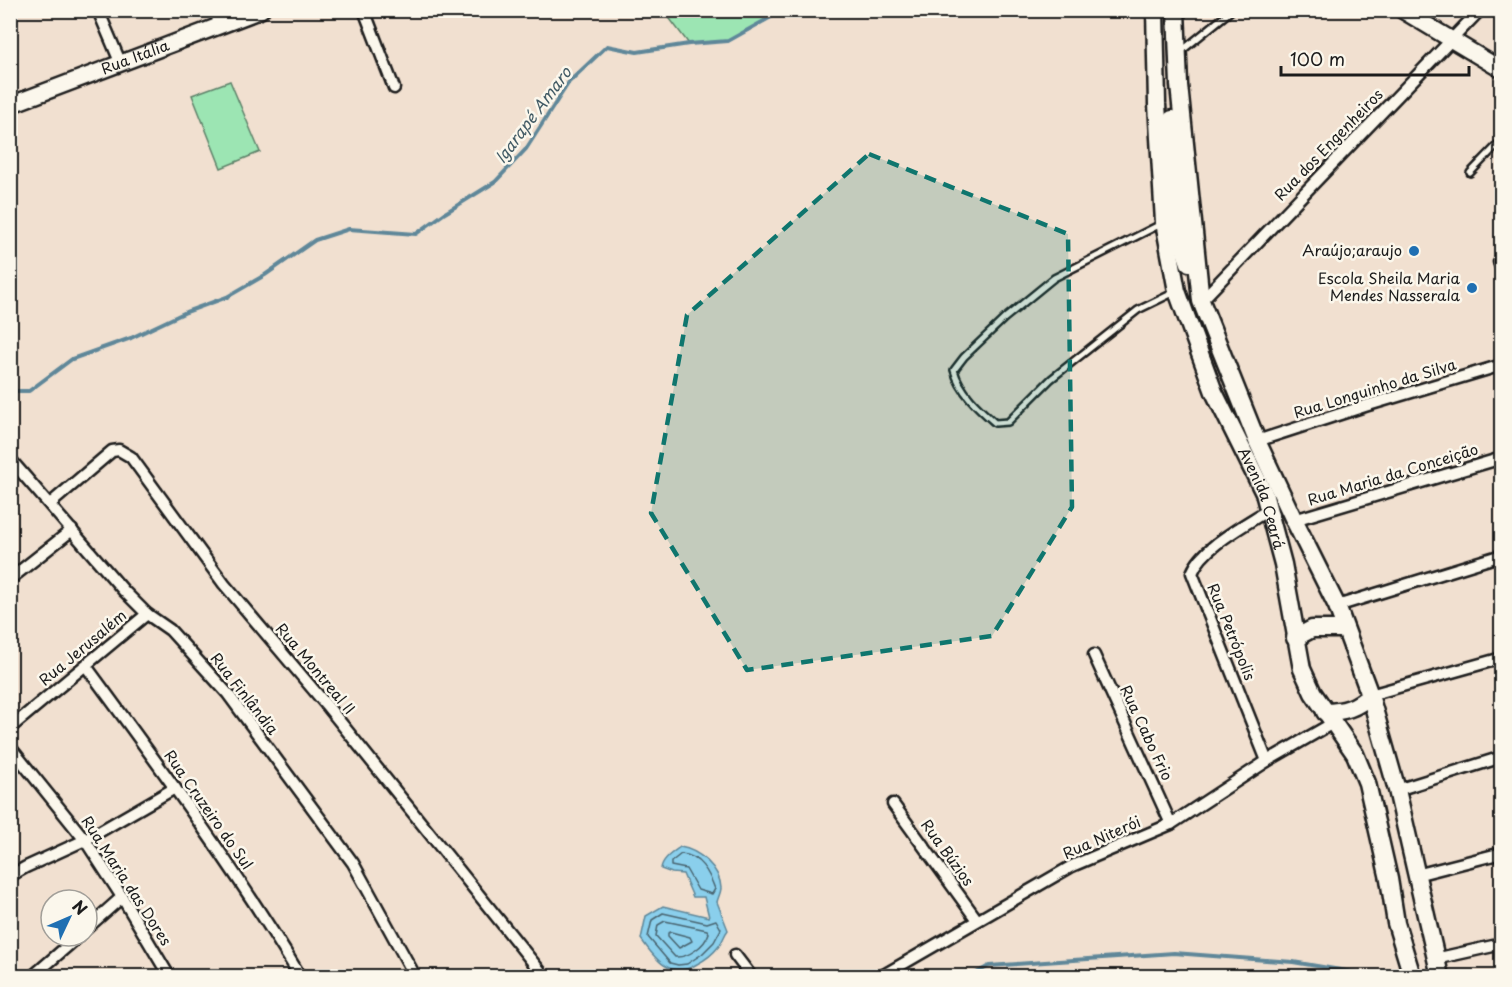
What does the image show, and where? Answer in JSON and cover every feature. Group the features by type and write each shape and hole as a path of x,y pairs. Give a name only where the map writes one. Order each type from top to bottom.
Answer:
{"main road":[{"name":"Avenida Ceará","path":"1155,10 1157,104 1164,222 1177,291 1214,392 1263,493 1283,564 1302,669 1313,693 1355,754 1367,783 1389,879 1396,923 1412,976"},
{"path":"1169,10 1173,147 1178,207 1186,255 1200,296"},
{"name":"Avenida Ceará","path":"1176,10 1179,85 1200,296 1257,441 1337,606 1370,696 1397,790 1440,976"},
{"path":"1295,638 1312,628 1344,629"},
{"path":"1329,718 1338,712 1351,709 1370,696"}],"street":[{"path":"98,10 121,64"},
{"name":"Rua Itália","path":"10,105 121,64 218,18 261,10"},
{"path":"364,10 394,88"},
{"path":"1401,10 1502,70"},
{"name":"Rua dos Engenheiros","path":"1200,296 1480,10"},
{"name":"Rua Longuinho da Silva","path":"1257,441 1502,365"},
{"name":"Rua Montreal II","path":"50,504 112,451 119,450 130,457 224,584 328,707 544,976"},
{"name":"Rua Maria da Conceição","path":"1294,520 1502,458"},
{"name":"Rua Finlândia","path":"11,459 124,591 147,614 170,630 228,694 353,863 415,976"},
{"name":"Rua Petrópolis","path":"1268,510 1234,532 1196,562 1192,573 1268,762"},
{"path":"10,579 72,530"},
{"path":"1337,606 1502,555"},
{"name":"Rua Jerusalém","path":"10,728 147,614"},
{"name":"Rua Cabo Frio","path":"1094,655 1171,824"},
{"path":"1370,696 1502,658"},
{"name":"Rua Cruzeiro do Sul","path":"86,666 175,788 261,913 300,976"},
{"name":"Rua Niterói","path":"882,976 1072,866 1171,824 1268,762 1329,718"},
{"name":"Rua Maria das Dores","path":"10,747 86,840 169,976"},
{"path":"1397,790 1502,757"},
{"path":"10,876 86,840 175,788"},
{"name":"Rua Búzios","path":"893,804 977,920"},
{"path":"1416,875 1502,853"},
{"path":"99,917 122,897"},
{"path":"1435,958 1502,944"},
{"path":"33,976 65,948"},
{"path":"735,955 751,976"}],"lane":[{"path":"1184,49 1232,10"},
{"path":"1470,172 1502,140"},
{"path":"1164,222 1054,278 1005,318 964,357 954,370 957,382 977,407 995,423 1008,422 1051,379 1138,310 1177,291"}],"highlighted area":[{"path":"869,154 1068,234 1072,507 992,636 747,670 651,513 687,315"}],"green space":[{"path":"664,11 792,11 780,12 728,41 689,44"},
{"path":"230,81 260,152 221,168 192,95"}],"water":[{"path":"680,847 701,856 713,867 721,888 717,902 728,930 714,952 688,969 679,970 672,969 658,960 641,939 646,916 663,906 709,917 704,897 693,897 683,874 661,869 665,859"}],"waterway":[{"name":"Igarapé Amaro","path":"10,391 29,391 72,359 131,338 186,312 227,297 265,275 315,240 349,229 416,234 495,182 526,149 569,82 607,46 637,52 728,41 780,12 792,10"},
{"path":"971,976 989,966 1174,953 1293,962 1376,976"}],"place":[{"name":"Araújo;araujo","path":"1414,251"},
{"name":"Escola Sheila Maria Mendes Nasserala","path":"1472,288"}]}
